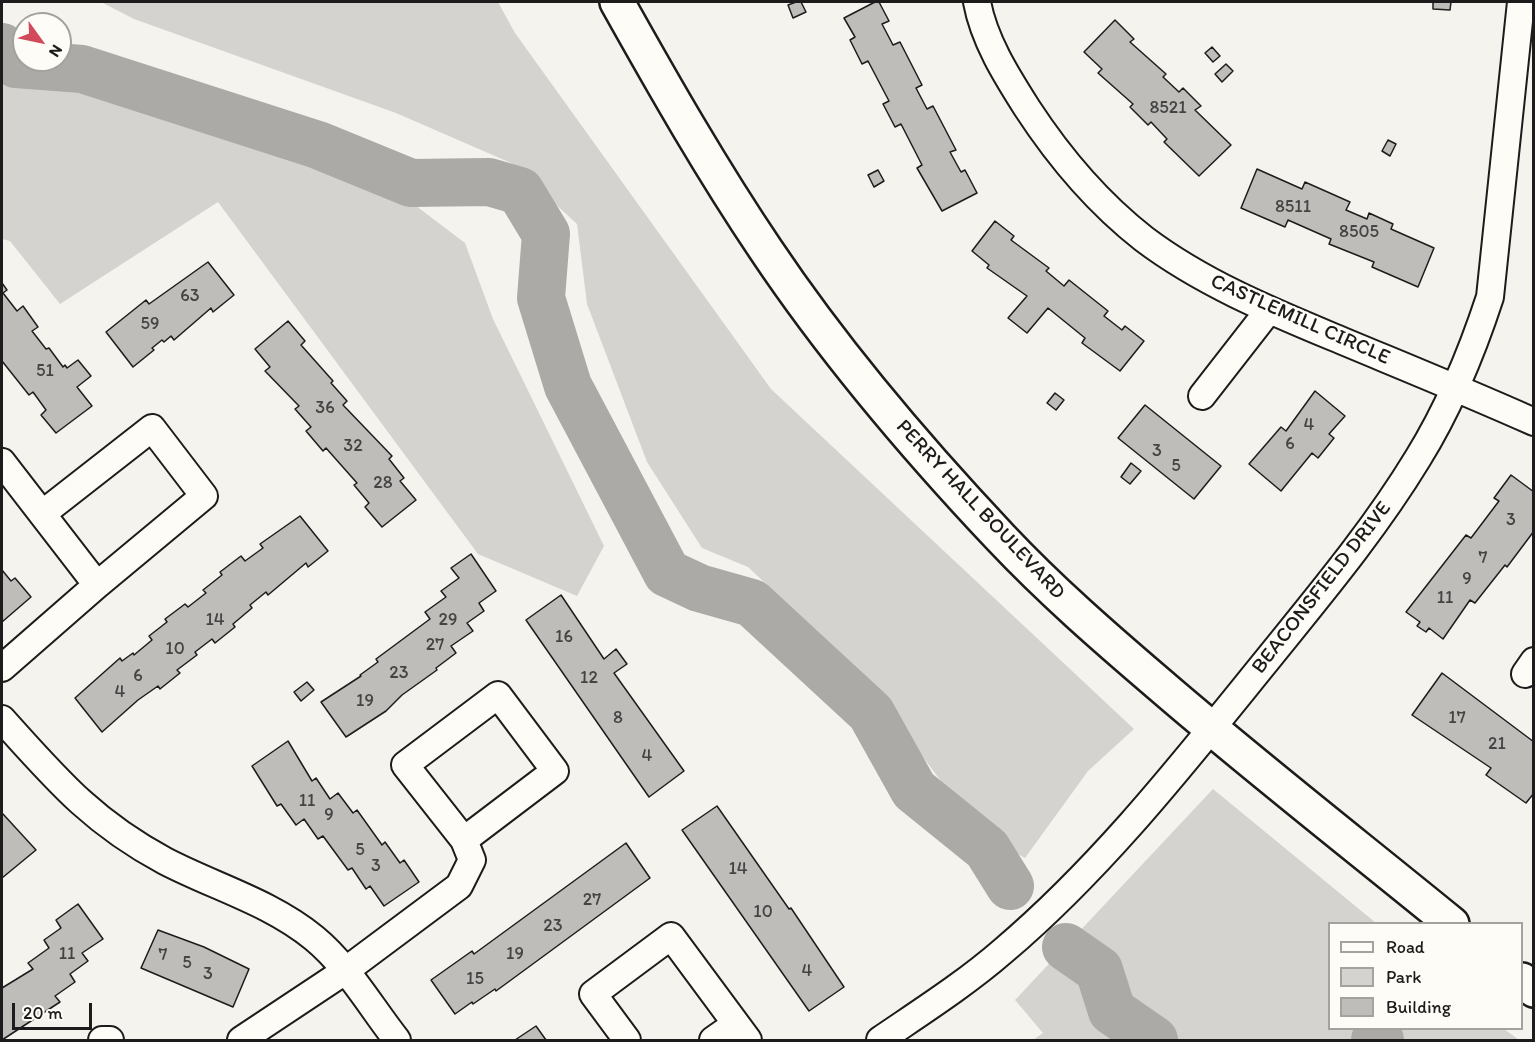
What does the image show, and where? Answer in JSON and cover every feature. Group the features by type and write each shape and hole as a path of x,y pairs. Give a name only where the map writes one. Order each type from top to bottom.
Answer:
{"main road":[{"name":"PERRY HALL BOULEVARD","path":"616,2 690,131 766,250 818,323 877,398 1003,540 1082,618 1211,729 1450,922"}],"street":[{"name":"CASTLEMILL CIRCLE","path":"977,2 989,42 1011,83 1041,129 1074,171 1107,207 1145,239 1198,274 1269,310 1533,422"},
{"name":"BEACONSFIELD DRIVE","path":"880,1041 1002,952 1084,874 1211,729 1379,518 1420,456 1476,340 1490,297 1521,2"},
{"path":"1202,396 1269,310"},
{"path":"2,668 204,496 152,428 42,514"},
{"path":"2,462 97,585"},
{"path":"241,1041 345,971 459,886 472,860 464,840 405,765 498,696 555,771 464,840"},
{"path":"2,719 57,781 115,831 166,861 285,917 316,939 345,971 397,1041"},
{"path":"627,1041 593,994 671,936 742,1033 713,1041"},
{"path":"102,1041 105,1038 110,1041"}],"green space":[{"path":"101,2 498,2 515,33 771,389 1134,729 1088,771 1025,858 980,833 859,672 748,567 702,548 647,462 587,304 577,224 511,163 396,113 134,19"},
{"path":"2,66 7,71 218,130 395,190 465,243 493,319 604,546 577,596 478,554 218,202 60,304 10,241 2,239"},
{"path":"1213,789 1375,922 1328,922 1328,1030 1505,1030 1519,1040 1033,1040 1043,1033 1015,1000"}],"building":[{"path":"801,2 806,12 793,18 788,5"},
{"path":"879,2 889,21 882,24 893,45 900,42 922,85 916,88 927,109 933,106 956,150 950,152 961,172 965,170 977,193 942,211 917,168 922,165 901,124 895,127 883,104 889,101 868,61 862,64 850,40 855,37 844,18"},
{"path":"1433,2 1451,2 1450,10 1433,9"},
{"path":"1115,20 1134,39 1130,42 1166,74 1163,77 1179,92 1183,88 1201,106 1195,110 1231,145 1199,176 1164,142 1167,139 1151,122 1148,125 1130,107 1133,104 1098,73 1102,69 1084,52"},
{"path":"1212,47 1220,56 1213,62 1205,53"},
{"path":"1226,64 1233,71 1222,82 1215,74"},
{"path":"1388,140 1396,144 1390,156 1382,151"},
{"path":"1257,169 1302,189 1305,182 1350,202 1346,210 1367,219 1369,213 1393,224 1391,229 1434,248 1418,287 1372,267 1374,262 1329,244 1331,239 1288,220 1285,227 1241,208"},
{"path":"878,170 884,181 874,187 868,175"},
{"path":"995,221 1014,236 1011,240 1049,268 1046,271 1064,286 1069,280 1108,311 1104,316 1122,330 1125,326 1144,341 1120,371 1082,343 1085,338 1048,308 1027,333 1008,318 1027,296 987,268 989,265 972,251"},
{"path":"208,262 234,295 213,312 211,308 174,340 171,336 164,342 162,340 152,348 154,350 133,367 106,332 146,300 149,304"},
{"path":"2,283 7,290 3,293 17,311 23,306 38,327 32,331 63,367 65,365 67,368 78,360 91,376 77,387 92,406 56,433 41,415 46,410 33,392 29,395 2,361"},
{"path":"288,321 305,341 301,345 333,381 331,383 347,401 343,405 392,456 389,459 404,478 400,481 416,500 382,527 365,507 369,503 354,485 357,483 326,448 323,451 306,431 311,427 295,409 299,406 265,371 270,367 255,349"},
{"path":"1315,391 1345,416 1329,434 1334,438 1318,458 1312,453 1281,491 1249,464 1281,427 1286,431"},
{"path":"1055,393 1064,400 1056,410 1047,403"},
{"path":"1145,405 1221,466 1194,499 1118,438"},
{"path":"1131,463 1141,471 1130,484 1121,477"},
{"path":"1511,475 1534,492 1534,531 1507,567 1505,565 1475,603 1470,600 1443,639 1429,628 1426,632 1417,626 1420,622 1406,612 1466,535 1471,538 1499,501 1494,498"},
{"path":"300,516 328,551 308,567 306,563 268,595 266,592 250,605 252,608 233,624 235,627 215,643 212,639 195,652 197,655 177,670 180,673 160,689 158,686 138,700 102,732 75,698 120,658 122,661 133,653 134,655 152,640 149,636 167,622 165,619 185,604 188,607 206,593 203,590 222,575 220,572 241,556 245,561 263,548 260,544"},
{"path":"471,554 496,591 479,603 484,611 467,623 473,631 451,646 456,653 436,668 437,670 402,695 386,711 346,737 321,702 361,676 378,662 376,659 430,619 425,612 446,597 441,591 459,578 451,568"},
{"path":"2,570 11,581 15,578 31,597 2,622"},
{"path":"561,595 604,659 616,649 627,664 614,673 684,771 649,797 526,620"},
{"path":"1442,673 1534,742 1534,793 1526,803 1486,775 1491,768 1412,715"},
{"path":"307,682 314,690 301,701 294,692"},
{"path":"288,741 312,781 316,778 330,799 338,793 353,813 357,810 382,845 385,842 400,863 404,860 419,882 384,906 370,886 366,889 352,868 348,870 323,836 318,839 304,819 296,825 281,804 277,806 252,766"},
{"path":"717,806 789,909 791,908 844,987 809,1011 682,830"},
{"path":"2,815 36,850 2,878"},
{"path":"626,843 650,878 496,991 495,989 455,1014 431,980 472,951 474,954"},
{"path":"78,904 103,939 82,953 88,961 70,974 75,982 55,996 60,1002 2,1040 2,988 33,969 28,963 49,948 44,940 61,928 56,920"},
{"path":"158,930 204,947 249,969 233,1007 141,968"},
{"path":"536,1026 546,1040 515,1040"}],"waterway":[{"path":"2,47 16,64 82,69 318,145 411,183 489,182 520,191 546,234 541,298 568,386 667,573 699,588 752,603 871,713 914,790 987,849 1010,886"},
{"path":"1066,947 1099,970 1112,1011 1154,1040"},
{"path":"1375,1040 1380,1040"}]}
